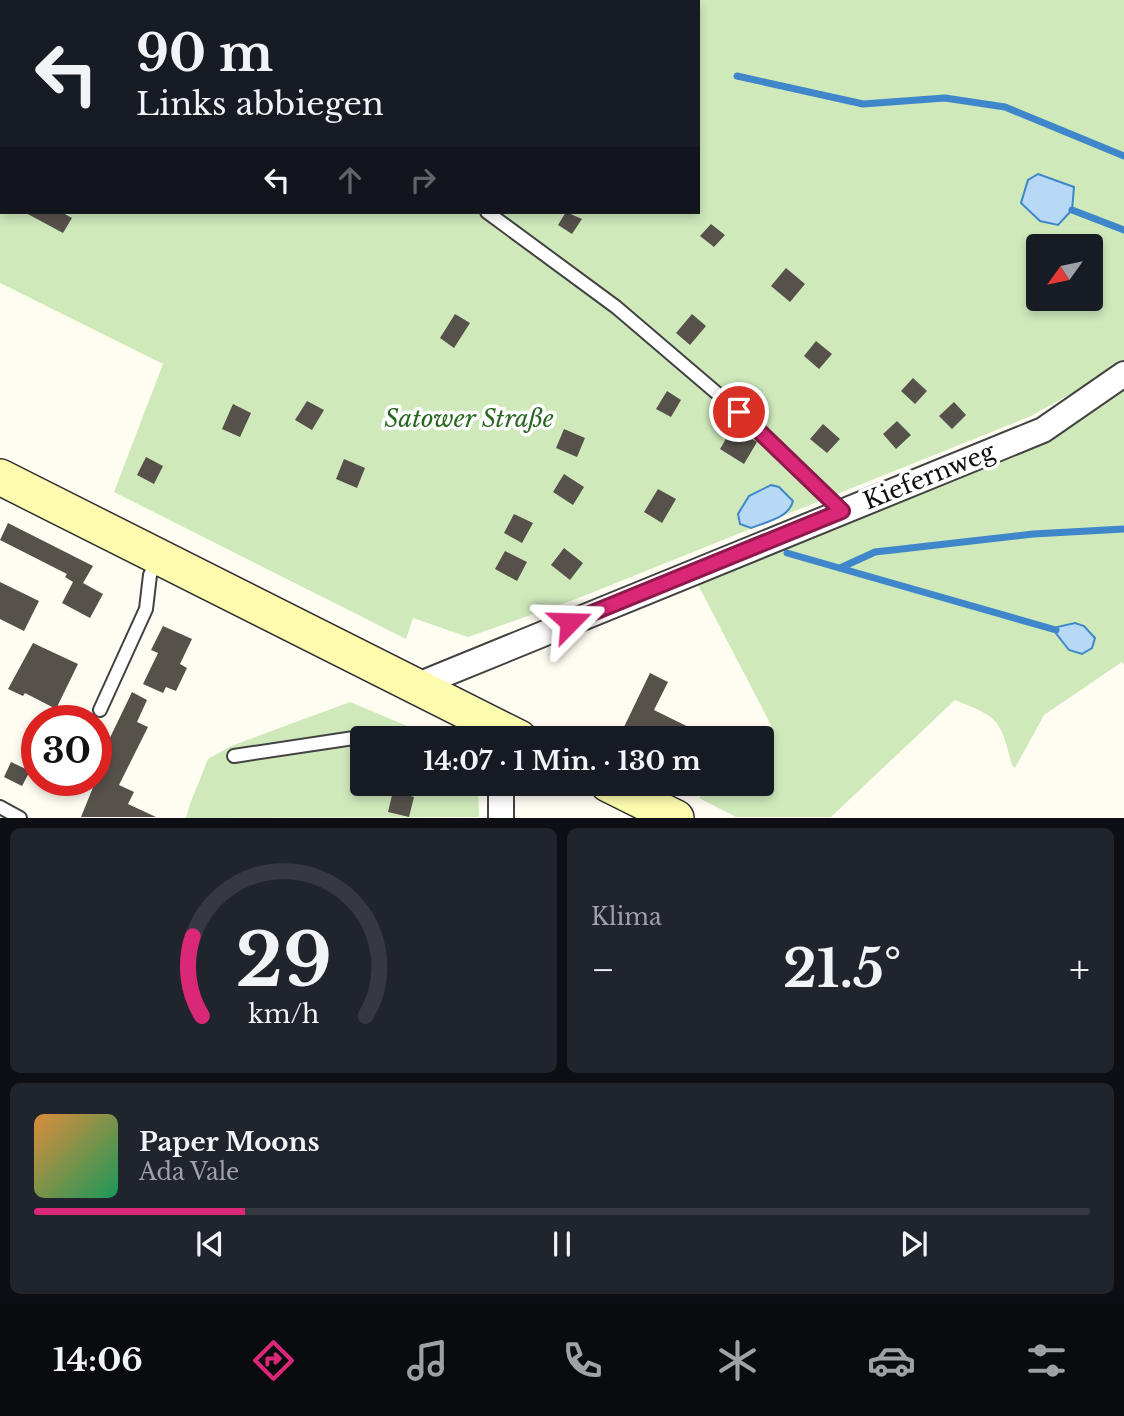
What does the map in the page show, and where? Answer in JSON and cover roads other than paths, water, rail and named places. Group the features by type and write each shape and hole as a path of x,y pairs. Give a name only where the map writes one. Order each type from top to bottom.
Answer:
{"main road":[{"path":"0,477 493,726"},
{"path":"633,796 676,817"}],"street":[{"name":"Kiefernweg","path":"414,687 1043,429 1124,374"},
{"path":"501,796 501,817"}],"lane":[{"path":"490,214 616,307 739,412 842,511"},
{"path":"102,705 146,609 150,575 159,557"},
{"path":"234,756 350,739"},
{"path":"0,807 20,817"}],"water":[{"path":"1038,174 1074,187 1072,210 1058,225 1040,221 1021,203 1028,180"},
{"path":"771,485 779,487 793,501 791,507 776,519 751,528 740,524 738,514 749,496"},
{"path":"1075,623 1084,626 1095,638 1092,648 1082,654 1069,650 1055,632 1057,627"}],"waterway":[{"path":"737,76 863,104 945,98 1005,107 1124,156"},
{"path":"1072,210 1124,230"},
{"path":"840,568 875,552 1033,534 1124,529"},
{"path":"787,553 1056,630"}],"park label":[{"name":"Satower Straße","path":"469,418"}]}
